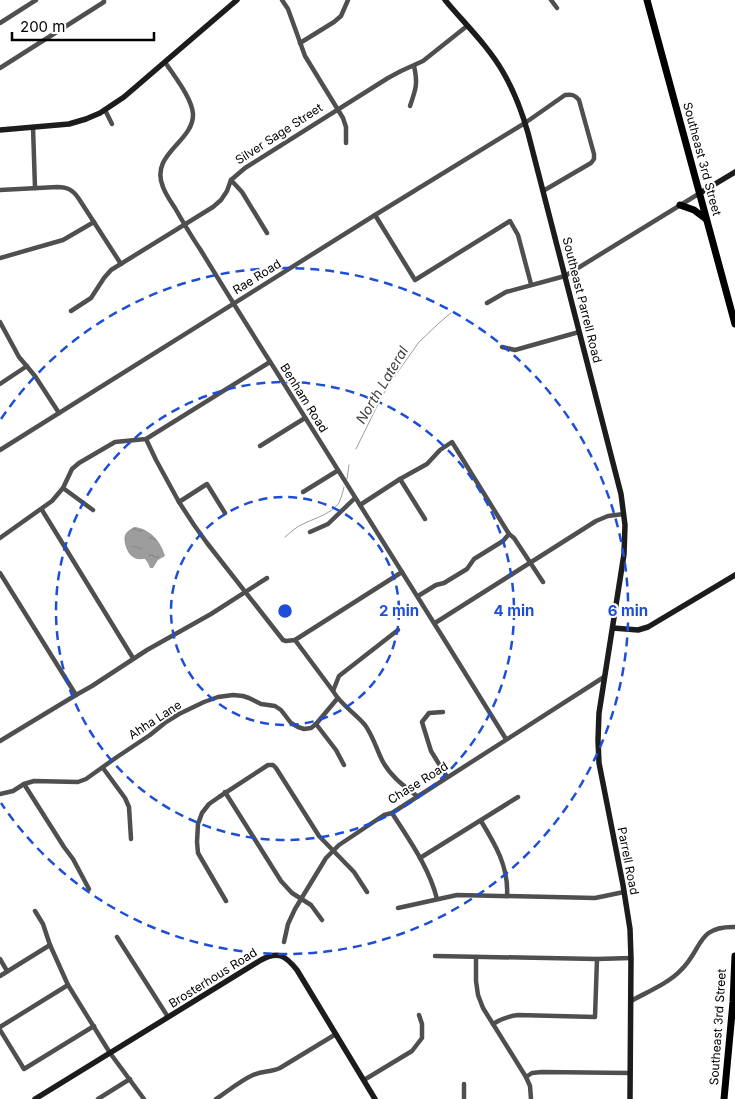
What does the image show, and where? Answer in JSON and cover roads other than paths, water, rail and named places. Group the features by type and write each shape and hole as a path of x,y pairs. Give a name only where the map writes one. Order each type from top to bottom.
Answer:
{"main road":[{"name":"Southeast 3rd Street","path":"647,0 734,313 735,324"},
{"path":"680,205 694,210 707,219"},
{"name":"Southeast 3rd Street","path":"724,1099 733,1002 735,956"}],"street":[{"path":"0,23 36,0"},
{"path":"0,130 75,122 92,117 105,110 119,101 237,0"},
{"path":"282,0 288,9 305,56 343,118 346,127 346,143"},
{"path":"300,43 341,16 348,0"},
{"name":"Southeast Parrell Road","path":"446,0 489,52 502,71 512,88 525,123 621,494 625,540 613,628"},
{"path":"551,0 557,8"},
{"path":"0,68 106,1"},
{"name":"Silver Sage Street","path":"71,311 91,298 111,270 213,207 227,191 231,180 244,168 401,70 423,61 467,26"},
{"name":"Benham Road","path":"165,62 186,94 193,114 192,125 163,162 160,173 162,186 184,225 506,739"},
{"path":"410,106 416,89 417,78 414,66"},
{"name":"Rae Road","path":"0,450 525,123 565,95 570,94 579,100 594,159 591,163 543,191"},
{"path":"105,110 112,124"},
{"path":"33,127 35,188"},
{"path":"487,303 506,292 565,276 735,172"},
{"path":"231,180 242,192 267,233"},
{"path":"0,190 66,187 73,191 121,264"},
{"path":"375,215 415,280 510,221 518,235 531,284"},
{"path":"0,258 63,240 94,222"},
{"path":"0,322 19,357 35,376 59,413"},
{"path":"502,347 515,350 579,332"},
{"path":"0,538 42,510 52,501 63,488 72,469 79,463 115,442 146,439 270,362"},
{"path":"0,384 27,366"},
{"path":"260,446 305,418"},
{"path":"146,439 179,502 207,543 279,636 286,641 295,640 402,572"},
{"path":"360,505 427,464 440,450 452,442 509,534 514,538 542,582"},
{"path":"303,492 338,470"},
{"path":"400,479 425,519"},
{"path":"179,502 207,484 225,513"},
{"path":"63,488 93,510"},
{"path":"310,532 328,524 355,498"},
{"path":"42,510 134,658"},
{"path":"435,623 596,521 608,516 624,514"},
{"path":"418,596 467,569 474,559 502,541 509,534"},
{"path":"0,573 76,694"},
{"path":"613,628 638,630 648,628 735,575"},
{"path":"0,741 92,686 134,658 205,618 266,578"},
{"name":"Parrell Road","path":"613,628 598,726 599,762 630,929 630,1099"},
{"path":"333,691 339,676 398,630"},
{"path":"295,640 337,699 363,722 382,760 393,776 417,796"},
{"name":"Chase Road","path":"284,942 288,924 301,898 326,858 339,845 604,677"},
{"name":"Ahha Lane","path":"0,794 13,791 24,784 34,781 78,782 86,779 179,714 218,697 242,696 261,704 275,706 281,710 291,723 304,729 316,724"},
{"path":"337,699 316,724 336,750 344,765"},
{"path":"443,712 429,713 422,722 431,751 446,777"},
{"path":"226,900 198,853 198,824 202,813 209,804 268,765 273,765 279,772 319,836 357,876 367,892"},
{"path":"102,768 125,798 129,807 131,839"},
{"path":"24,784 64,848 74,859 89,889"},
{"path":"225,792 281,882 292,893 314,908 322,920"},
{"path":"420,858 518,797"},
{"path":"392,812 434,885 437,899"},
{"path":"481,821 497,847 503,863 507,878 507,896"},
{"path":"398,908 457,895 595,898 624,892"},
{"path":"409,905 410,912"},
{"path":"35,910 43,924 68,985 110,1053 144,1099"},
{"path":"631,1001 681,971 709,932 726,926 735,927"},
{"path":"117,938 168,1018"},
{"path":"0,976 50,945"},
{"name":"Brosterhous Road","path":"35,1099 261,960 274,955 281,955 287,958 297,970 375,1099"},
{"path":"435,956 631,958"},
{"path":"476,957 478,996 483,1008 526,1077 530,1086 531,1099"},
{"path":"0,959 7,971"},
{"path":"493,1024 508,1016 595,1017 597,959"},
{"path":"68,985 0,1028 24,1069 94,1026"},
{"path":"364,1080 412,1051 422,1038 422,1024 419,1015"},
{"path":"216,1099 250,1076 280,1068 336,1034"},
{"path":"526,1077 532,1073 542,1072 630,1072"},
{"path":"98,1099 130,1079"},
{"path":"464,1084 464,1099"}],"water":[{"path":"134,527 145,530 154,536 161,545 165,556 158,560 153,568 150,568 145,559 134,558 127,550 125,535"}],"waterway":[{"name":"North Lateral","path":"356,449 382,396 397,373 419,342 451,313"},
{"name":"North Lateral","path":"347,479 349,465"},
{"name":"North Lateral","path":"285,537 299,526 324,515 336,507 344,487"}]}
